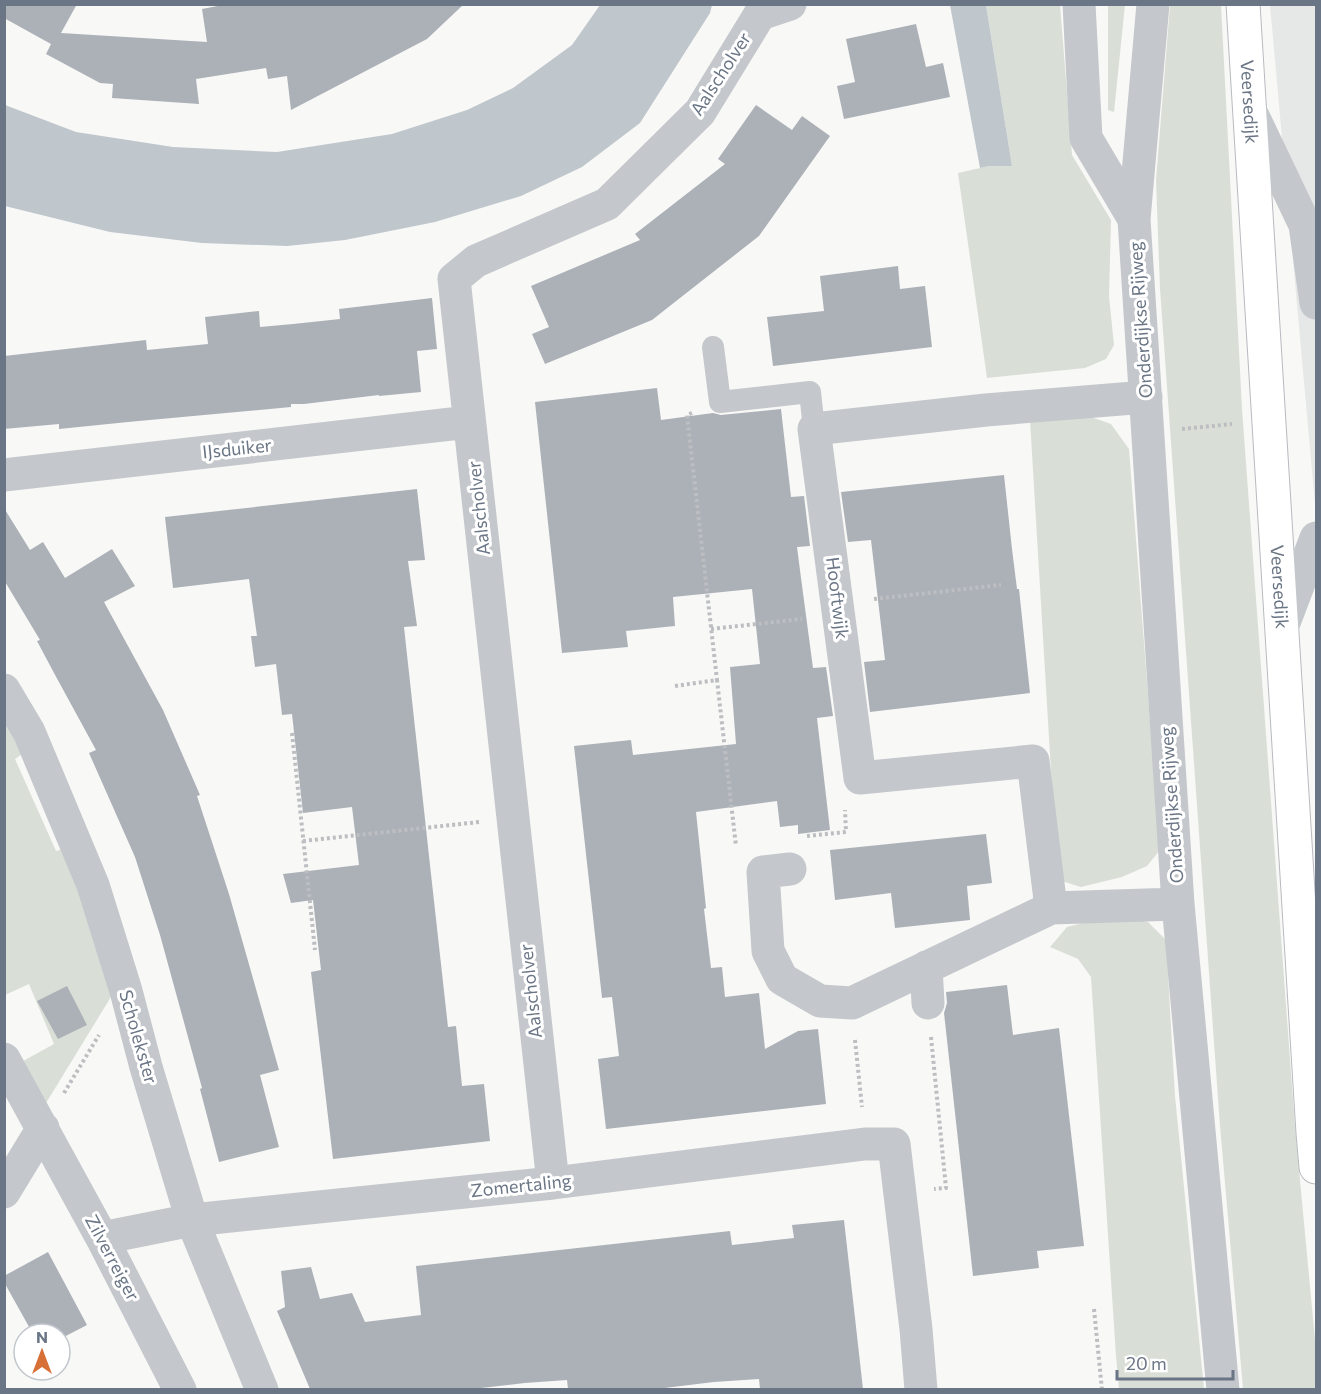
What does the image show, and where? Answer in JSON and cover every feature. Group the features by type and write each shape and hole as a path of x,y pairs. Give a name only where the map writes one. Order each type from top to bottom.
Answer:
{"main road":[{"name":"Veersedijk","path":"1243,4 1313,1133 1317,1167"}],"street":[{"name":"Aalscholver","path":"553,1183 454,279 476,261 607,204 700,112 760,14 790,4"},
{"name":"Onderdijkse Rijweg","path":"1079,4 1086,138 1134,219"},
{"name":"Onderdijkse Rijweg","path":"1153,4 1134,219 1178,904 1223,1389"},
{"path":"1250,110 1305,225 1317,303"},
{"path":"814,429 986,410 1146,397"},
{"name":"IJsduiker","path":"4,475 469,422"},
{"name":"Hooftwijk","path":"814,429 860,778"},
{"path":"1282,628 1317,538"},
{"name":"Scholekster","path":"4,690 29,732 93,885 192,1220 262,1389"},
{"path":"860,778 1033,760 1051,908"},
{"path":"777,870 768,951 782,979 820,1001 852,1003 1051,908 1178,904"},
{"path":"926,967 928,1003"},
{"name":"Zilverreiger","path":"4,1059 102,1238 180,1389"},
{"path":"4,1192 43,1128"},
{"name":"Zomertaling","path":"102,1238 192,1220 553,1183 865,1144 894,1144 921,1389"}],"lane":[{"path":"713,347 720,402 810,392 814,429"}],"path":[{"path":"720,402 687,415 737,855 777,870 807,836 846,832 844,799 860,778"},
{"path":"1149,432 1269,421"},
{"path":"711,630 1001,585"},
{"path":"675,686 717,681"},
{"path":"292,733 315,950"},
{"path":"303,841 513,819"},
{"path":"43,1128 126,991"},
{"path":"852,1003 865,1144"},
{"path":"899,1191 946,1188 928,1003"},
{"path":"1094,1309 1102,1389"}],"shaded area":[{"path":"600,5 712,5 710,13 640,123 582,167 521,196 435,222 345,240 287,246 202,243 110,232 5,206 5,105 76,132 173,147 277,152 392,134 467,110 513,88 572,45"},
{"path":"950,5 986,5 1012,166 980,168"},
{"path":"986,5 1060,5 1072,155 1111,220 1109,296 1114,345 1106,359 1085,368 987,378 958,173 989,166 1012,166"},
{"path":"1108,5 1125,5 1114,112 1108,110"},
{"path":"1170,5 1221,5 1242,409 1295,1127 1316,1350 1316,1389 1243,1389 1220,1126 1160,289 1156,180"},
{"path":"1270,5 1316,5 1316,515"},
{"path":"1088,416 1111,424 1129,449 1160,850 1147,866 1122,877 1081,887 1052,878 1056,855 1030,420"},
{"path":"4,717 25,752 15,759 56,851 67,848 114,992 46,1103 23,1061 54,1044 29,984 5,995"},
{"path":"1114,915 1148,922 1166,940 1175,1096 1204,1389 1119,1389 1091,977 1078,959 1050,947 1067,927"}],"building":[{"path":"4,4 77,4 61,33 207,42 202,9 228,4 464,4 427,39 291,110 287,76 268,79 266,68 196,79 199,104 112,98 113,84 100,83 46,54 51,44 4,18"},
{"path":"916,24 926,67 943,63 950,97 844,119 837,86 855,82 846,39"},
{"path":"756,105 792,130 802,116 830,136 759,236 652,320 545,364 532,334 549,327 531,286 640,240 635,234 725,164 718,159"},
{"path":"898,266 900,289 925,286 932,347 773,366 767,317 824,311 820,276"},
{"path":"432,298 437,349 417,351 421,392 59,429 59,424 4,429 4,356 146,340 147,350 208,344 205,317 259,311 260,327 340,319 339,309"},
{"path":"657,388 661,420 713,413 721,415 781,409 791,497 804,496 810,546 797,547 801,578 813,668 826,667 833,716 817,718 830,830 798,834 798,825 780,827 777,801 696,812 711,968 722,967 725,997 759,993 765,1049 798,1031 818,1029 826,1104 606,1129 598,1059 619,1056 612,997 602,998 574,746 631,740 633,755 736,744 730,667 760,664 752,589 673,597 675,626 626,631 628,647 562,653 535,402"},
{"path":"1004,475 1030,693 870,712 864,662 885,660 871,540 848,542 841,492"},
{"path":"417,489 425,560 408,561 417,626 404,627 448,1027 456,1026 462,1086 484,1084 490,1141 333,1159 311,972 321,970 313,900 291,903 283,874 359,865 352,807 303,813 292,714 282,715 276,664 255,667 251,636 257,636 249,579 173,588 165,517"},
{"path":"4,508 30,550 43,542 65,578 112,549 135,586 104,602 163,710 200,795 197,796 229,894 279,1070 260,1075 279,1147 219,1162 200,1089 202,1088 160,935 135,857 89,753 96,750 37,641 40,640 4,580"},
{"path":"986,834 992,883 967,886 970,920 895,928 891,893 835,900 830,850"},
{"path":"1007,985 1013,1035 1059,1028 1084,1246 1037,1251 1039,1268 973,1276 944,1013 947,1003 946,992"},
{"path":"67,986 87,1025 58,1039 37,1001"},
{"path":"844,1220 863,1389 760,1389 759,1379 656,1389 568,1389 567,1380 472,1389 310,1389 277,1311 285,1307 281,1271 311,1267 320,1299 352,1293 365,1322 421,1315 416,1266 730,1231 732,1245 794,1238 792,1225"},
{"path":"48,1252 87,1325 72,1333 72,1322 26,1322 4,1282 4,1276"}]}
